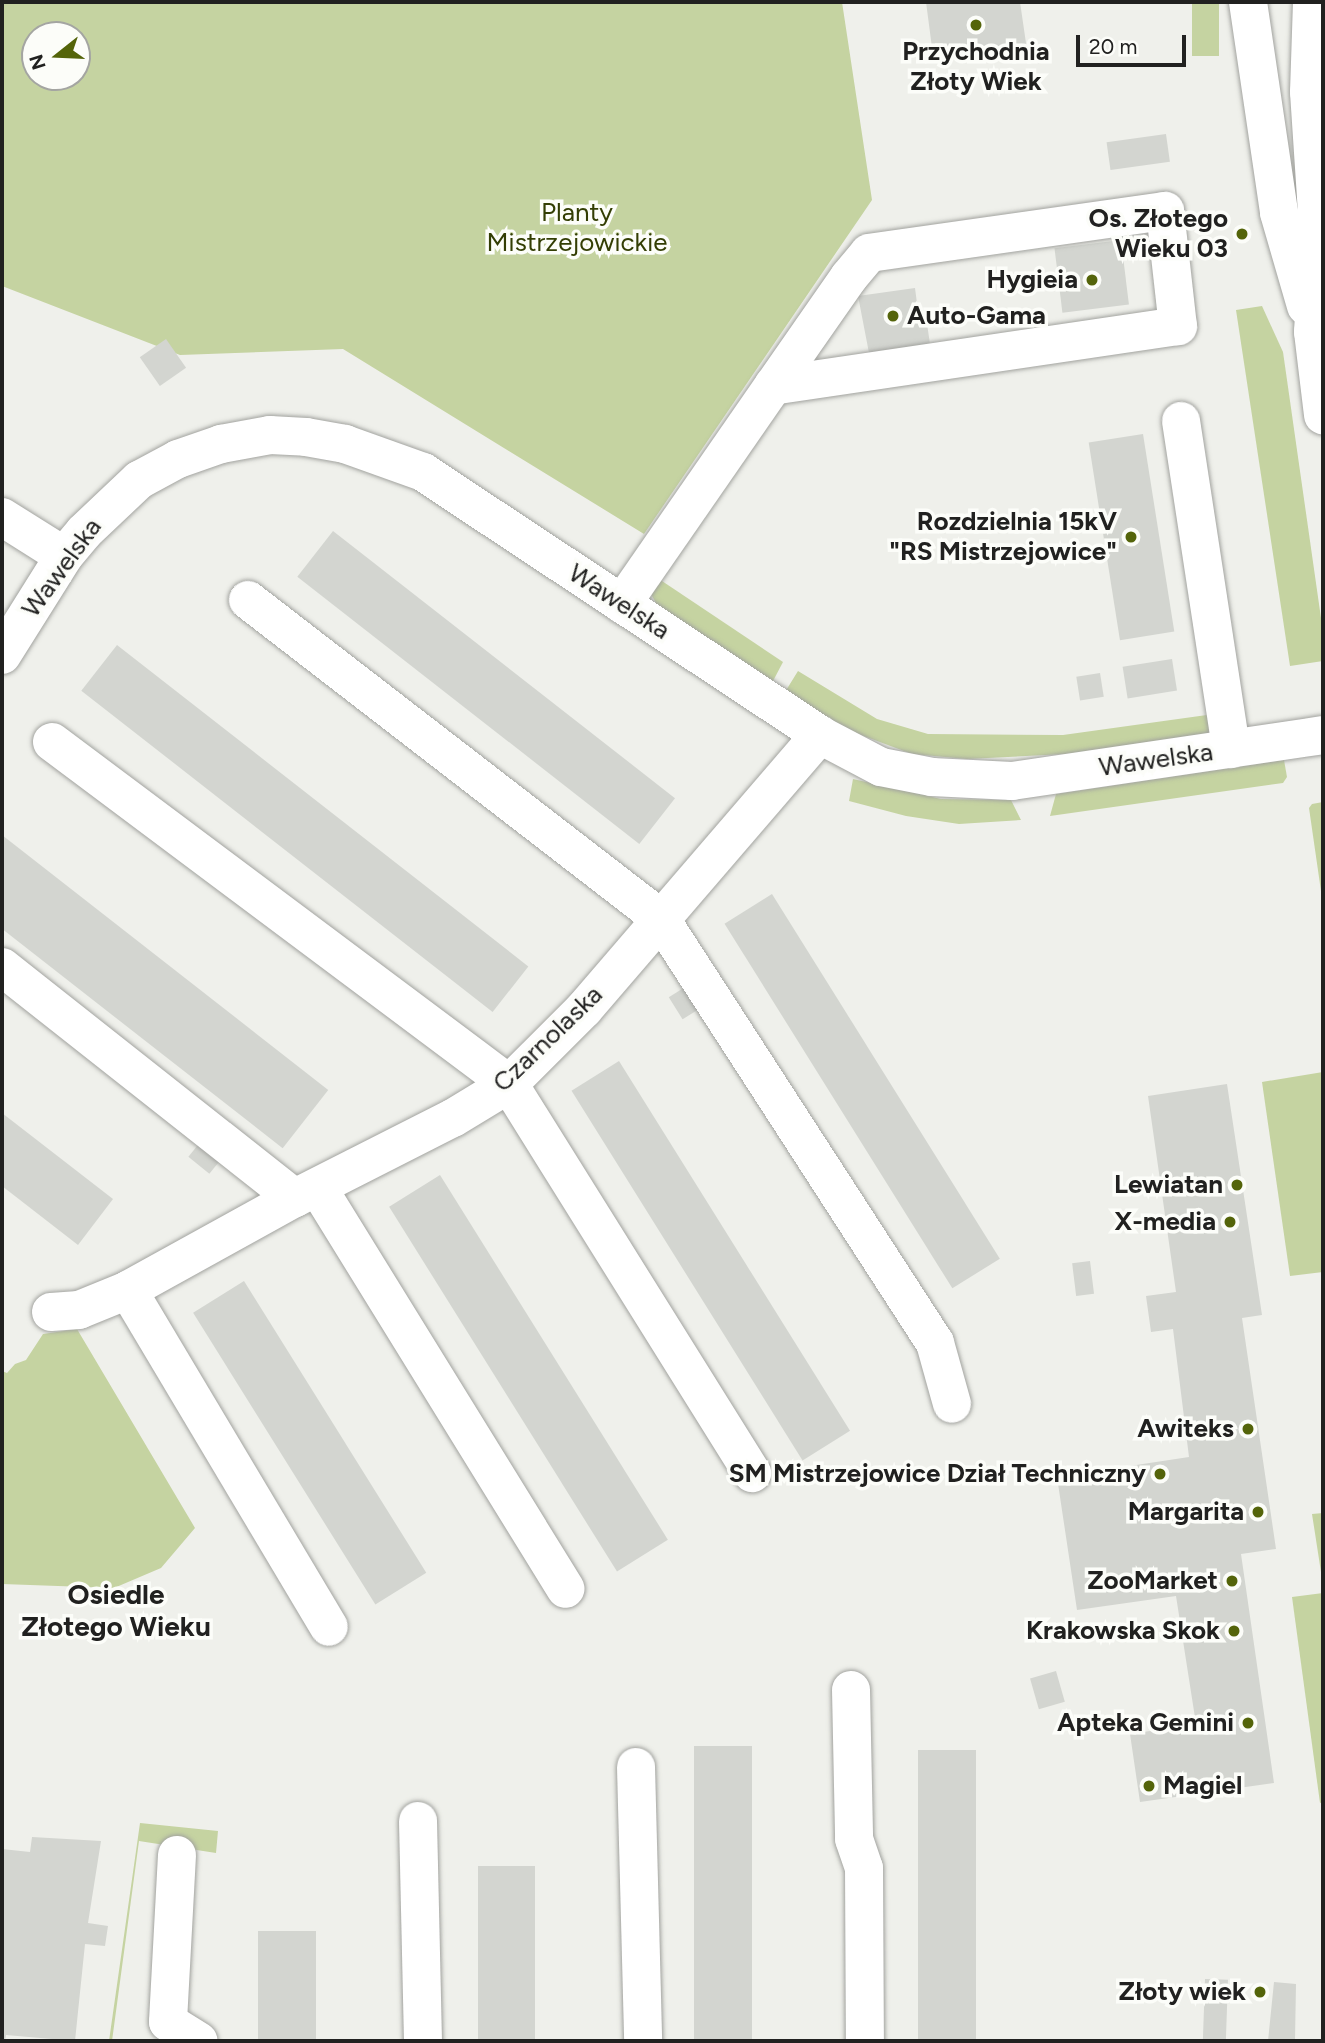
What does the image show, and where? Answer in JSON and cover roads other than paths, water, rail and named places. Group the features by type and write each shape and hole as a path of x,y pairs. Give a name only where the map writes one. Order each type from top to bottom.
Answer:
{"street":[{"path":"1248,2 1279,213 1313,332 1323,415"},
{"path":"1312,2 1310,92 1319,240 1313,332"},
{"path":"622,604 773,386 869,253 1165,211 1178,326 773,386"},
{"path":"1181,422 1231,749"},
{"name":"Wawelska","path":"2,655 64,556 84,531 130,488 178,458 220,444 270,435 306,437 345,444 423,472 820,735 852,754 905,773 1012,781 1323,735"},
{"path":"2,517 64,556"},
{"path":"248,600 660,918 936,1343 952,1404"},
{"name":"Czarnolaska","path":"51,1312 79,1310 128,1290 306,1193 453,1118 509,1084 584,1009 820,735"},
{"path":"52,742 509,1084 752,1473"},
{"path":"2,967 306,1193 566,1590"},
{"path":"128,1290 329,1627"},
{"path":"851,1690 854,1839 864,1867 865,2041"},
{"path":"636,1767 643,2041"},
{"path":"418,1821 423,2041"},
{"path":"177,1855 168,2022 198,2041"}],"place":[{"name":"Przychodnia Złoty Wiek","path":"976,25"},
{"name":"Os. Złotego Wieku 03","path":"1242,234"},
{"name":"Hygieia","path":"1092,280"},
{"name":"Auto-Gama","path":"893,316"},
{"name":"Rozdzielnia 15kV \"RS Mistrzejowice\"","path":"1131,537"},
{"name":"Lewiatan","path":"1237,1185"},
{"name":"X-media","path":"1230,1222"},
{"name":"Awiteks","path":"1248,1429"},
{"name":"SM Mistrzejowice Dział Techniczny","path":"1160,1474"},
{"name":"Margarita","path":"1258,1512"},
{"name":"ZooMarket","path":"1232,1581"},
{"name":"Krakowska Skok","path":"1234,1631"},
{"name":"Apteka Gemini","path":"1248,1723"},
{"name":"Magiel","path":"1149,1786"},
{"name":"Złoty wiek","path":"1260,1992"}],"district":[{"name":"Osiedle Złotego Wieku","path":"116,1610"}],"park label":[{"name":"Planty Mistrzejowickie","path":"577,228"}]}
